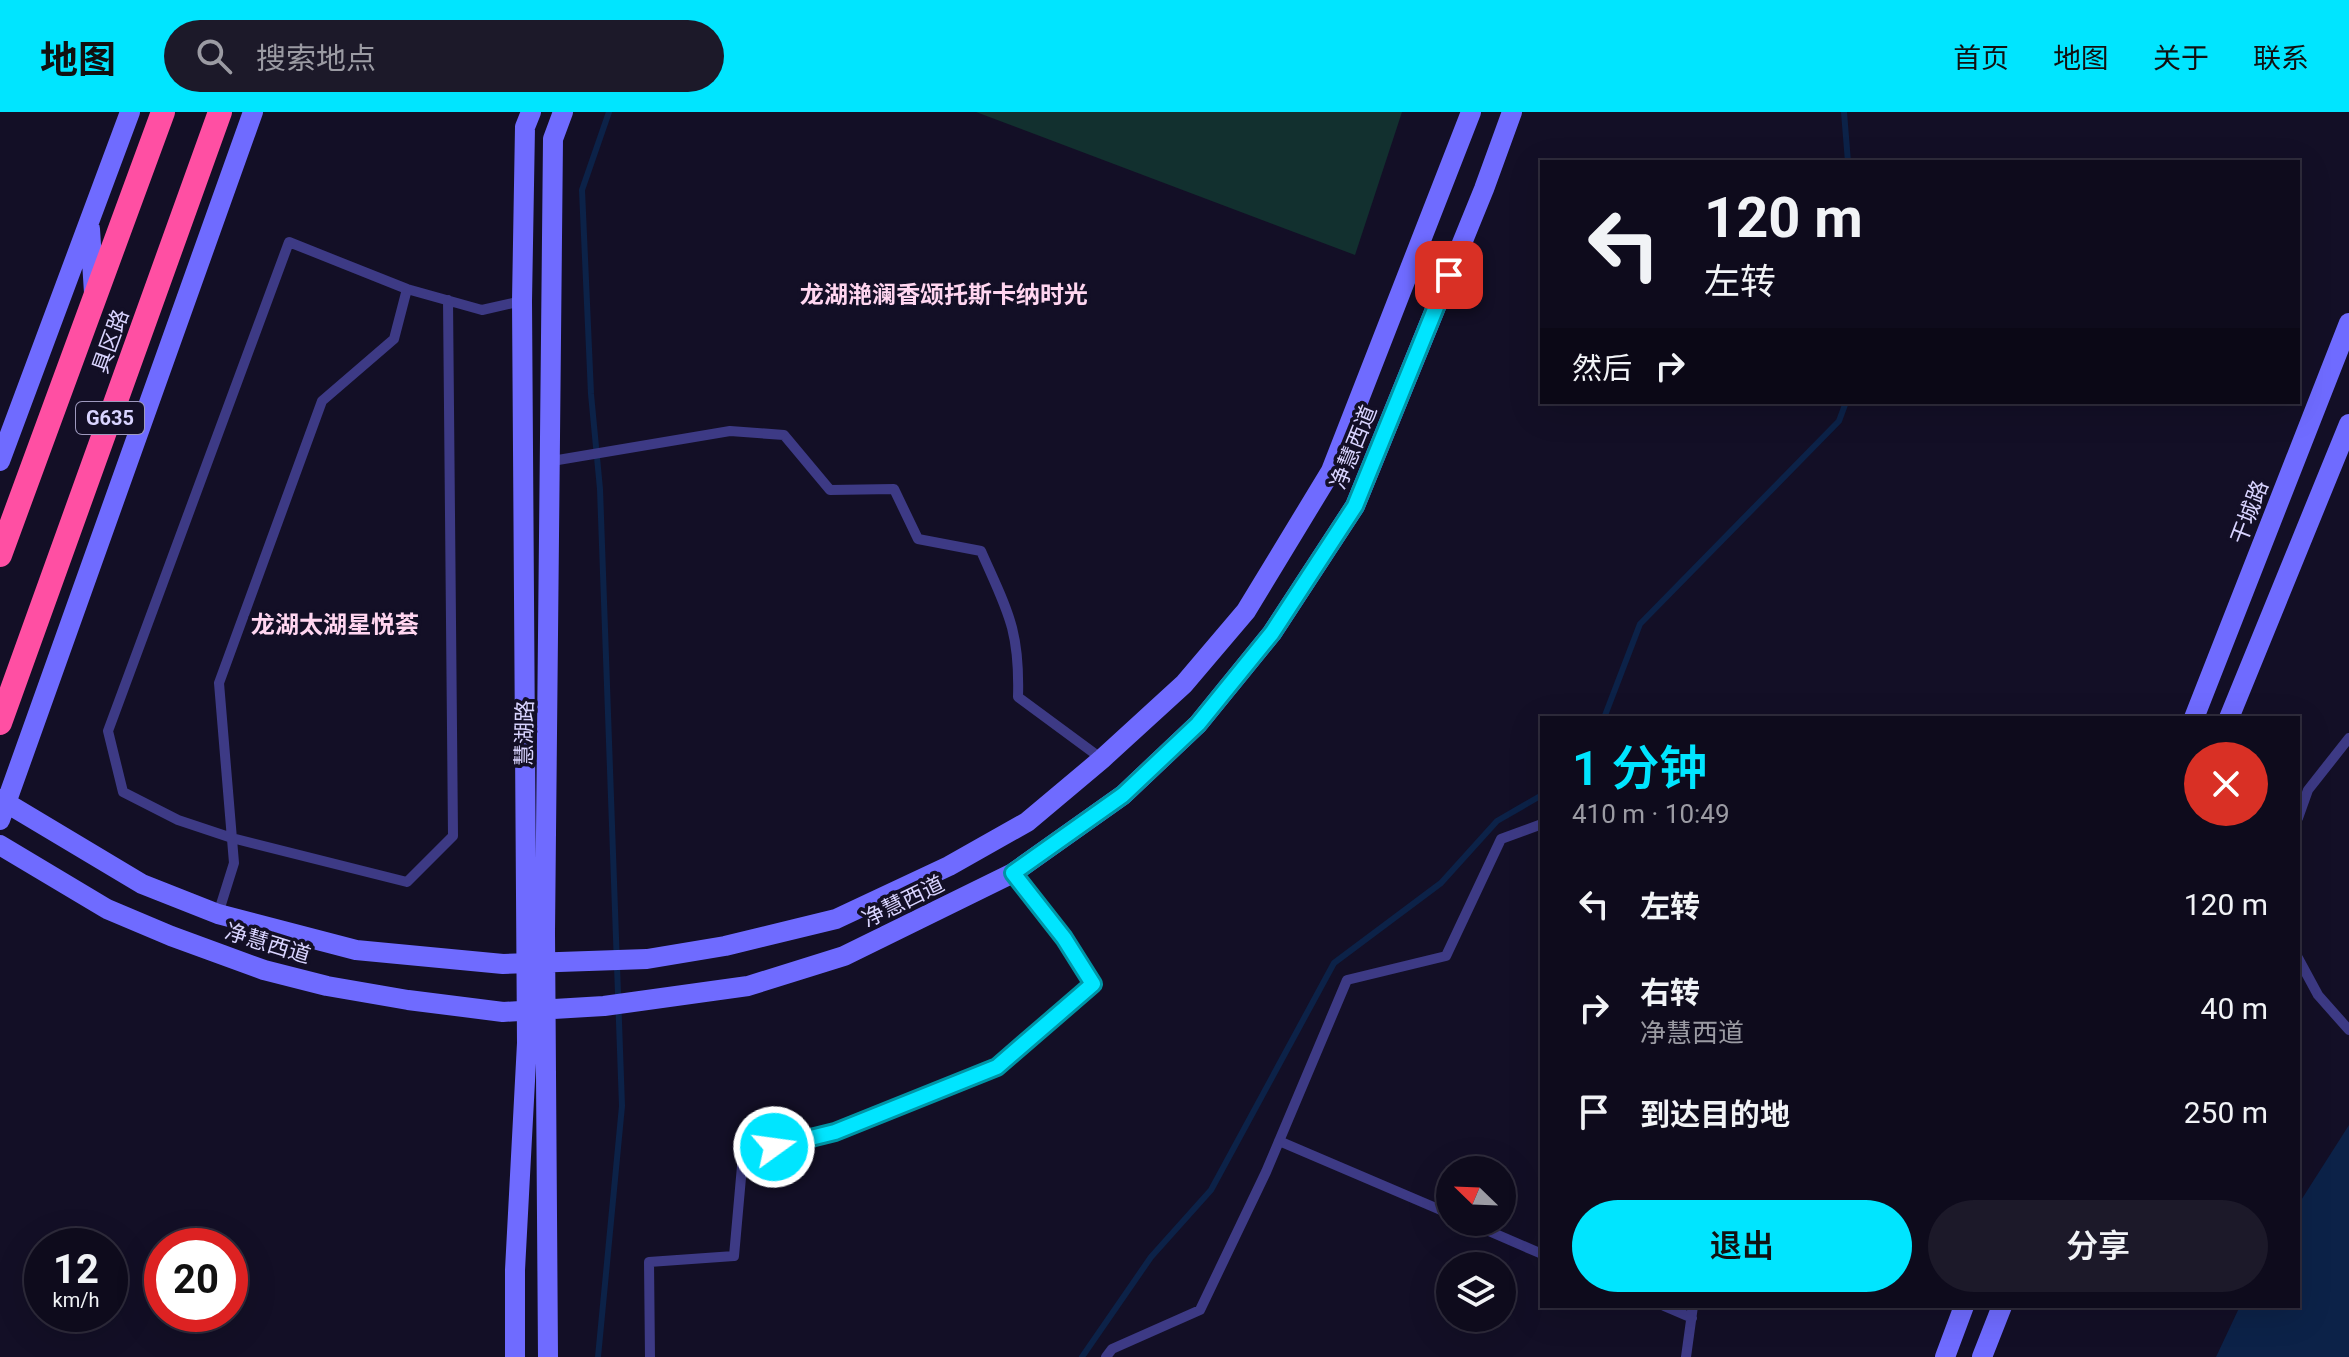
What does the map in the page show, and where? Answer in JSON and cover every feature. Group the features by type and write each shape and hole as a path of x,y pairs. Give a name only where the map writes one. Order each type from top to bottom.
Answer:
{"highway":[{"name":"具区路","path":"0,555 163,112"},
{"name":"具区路","path":"0,723 220,112"}],"street":[{"path":"0,461 130,112"},
{"path":"2,807 253,112"},
{"name":"慧湖路","path":"515,1357 515,1270 526,1011 522,301 525,127 531,112"},
{"name":"慧湖路","path":"548,1357 546,963 553,139 563,112"},
{"name":"净慧西道","path":"2,807 142,884 218,914 356,950 525,964 647,959 725,946 836,919 949,866 1027,822 1102,759 1184,684 1246,611 1331,471 1471,112"},
{"name":"净慧西道","path":"0,845 107,909 264,970 327,986 408,1000 503,1012 604,1006 748,986 844,956 1013,873 1123,795 1198,724 1272,633 1355,506 1484,189 1512,112"},
{"path":"89,221 95,295"},
{"name":"干城路","path":"2195,716 2349,323"},
{"path":"2230,716 2349,424"},
{"path":"1945,1357 1963,1308"},
{"path":"1982,1357 2001,1308"}],"lane":[{"path":"448,300 453,836 407,882 232,838 178,820 123,792 108,731 289,242 407,289 448,300 482,310 522,301"},
{"path":"218,914 234,863 219,683 322,401 394,339 407,289"},
{"path":"552,461 730,431 784,435 830,490 894,489 918,539 981,551 1015,628 1020,653 1018,697 1102,759"},
{"path":"2300,812 2308,790 2349,738"},
{"path":"1106,1357 1112,1349 1200,1310 1279,1141 1347,980 1446,956 1501,839 1540,825"},
{"path":"650,1357 649,1262 734,1256 743,1155 835,1132 997,1067 1093,984 1064,938 1013,873"},
{"path":"2300,962 2318,995 2349,1030"},
{"path":"1279,1141 1436,1208"},
{"path":"1500,1236 1540,1253"},
{"path":"1669,1308 1692,1318"},
{"path":"1686,1357 1693,1308"}],"green space":[{"path":"976,112 1402,112 1355,255"}],"water":[{"path":"2349,1125 2349,1357 2216,1357 2239,1308 2300,1308 2300,1202"}],"waterway":[{"path":"598,1357 622,1106 600,489 591,394 582,190 609,112"},
{"path":"1844,112 1848,160"},
{"path":"1605,716 1640,624 1839,421 1845,404"},
{"path":"1082,1357 1151,1257 1211,1190 1334,963 1441,883 1497,821 1540,796"}],"district":[{"name":"龙湖滟澜香颂托斯卡纳时光","path":"944,295"},
{"name":"龙湖太湖星悦荟","path":"335,625"}],"route":[{"path":"774,1147 835,1132 997,1067 1093,984 1064,938 1013,873 1123,795 1198,724 1272,633 1355,506 1449,275"}]}
